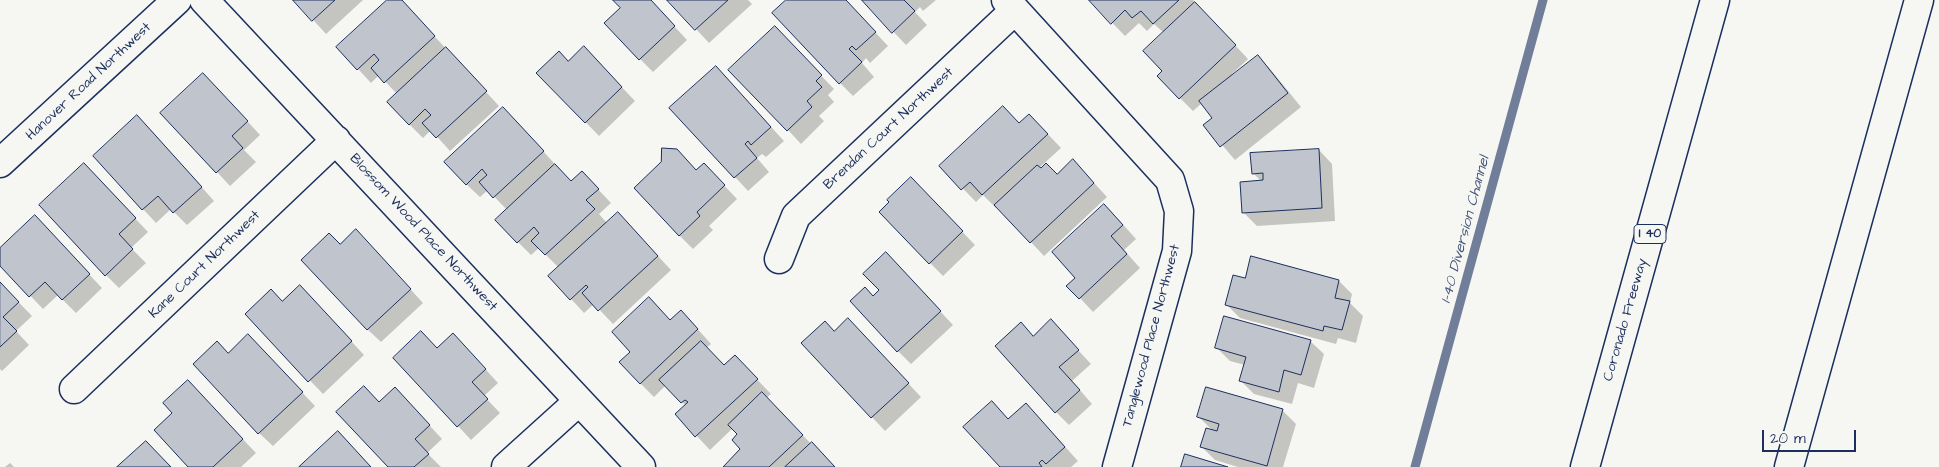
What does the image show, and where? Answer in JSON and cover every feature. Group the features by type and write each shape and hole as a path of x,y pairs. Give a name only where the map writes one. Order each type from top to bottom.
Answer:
{"main road":[{"name":"Hanover Road Northwest","path":"0,163 177,0"},
{"name":"Blossom Wood Place Northwest","path":"204,0 641,467"},
{"name":"Coronado Freeway","path":"1584,467 1715,0"},
{"path":"1789,467 1919,0"},
{"name":"Brendan Court Northwest","path":"779,259 796,216 1010,5"},
{"name":"Tanglewood Place Northwest","path":"1010,5 1170,180 1180,211 1177,251 1117,467"},
{"name":"Kane Court Northwest","path":"74,389 336,140"},
{"path":"506,467 579,401"}],"building":[{"path":"293,0 335,0 312,21"},
{"path":"387,0 402,0 435,36 384,83 371,68 379,60 374,54 357,70 336,47"},
{"path":"613,0 651,0 675,26 639,60 604,23 620,8"},
{"path":"667,0 728,0 695,30"},
{"path":"786,0 846,0 876,32 856,50 852,46 849,49 862,62 839,84 772,13"},
{"path":"862,0 904,0 915,11 892,33"},
{"path":"1089,0 1179,0 1153,24 1141,11 1132,18 1125,10 1111,24"},
{"path":"1195,2 1236,45 1179,99 1157,76 1162,71 1143,51"},
{"path":"775,26 822,75 816,81 822,87 807,101 812,107 787,131 728,70"},
{"path":"584,46 622,87 585,123 536,73 559,51 568,61"},
{"path":"446,47 487,91 436,138 422,123 431,115 425,109 409,125 387,102"},
{"path":"1258,55 1288,93 1220,147 1203,125 1212,118 1199,101"},
{"path":"716,66 771,127 751,145 748,141 745,144 757,158 734,178 669,108"},
{"path":"203,73 248,121 232,136 243,148 216,173 160,113"},
{"path":"1003,106 1019,123 1029,114 1048,134 982,195 970,182 961,190 939,166"},
{"path":"503,107 544,151 493,198 479,182 487,175 482,169 466,185 444,162"},
{"path":"137,115 202,187 173,213 158,196 142,210 93,156"},
{"path":"662,148 677,149 696,170 704,163 725,185 697,212 700,216 679,236 634,188 661,162"},
{"path":"1319,149 1322,208 1242,213 1240,182 1263,180 1263,173 1252,174 1250,153"},
{"path":"1073,159 1094,183 1030,243 994,205 1037,165 1041,168 1046,163 1057,174"},
{"path":"84,163 136,218 119,234 133,249 105,276 39,205"},
{"path":"555,164 571,181 582,171 599,189 586,200 595,209 545,255 531,241 539,233 534,227 517,243 495,220"},
{"path":"911,177 963,231 929,264 879,212 889,202 887,200"},
{"path":"1104,204 1123,225 1111,236 1127,254 1079,299 1066,286 1075,278 1052,252"},
{"path":"618,212 658,256 598,311 582,293 588,287 586,285 570,300 548,276"},
{"path":"35,215 90,274 62,300 45,282 29,297 0,266 0,248"},
{"path":"356,229 411,289 367,330 301,260 329,233 340,244"},
{"path":"886,252 941,311 897,352 850,301 865,287 873,296 879,290 863,274"},
{"path":"1251,256 1339,280 1335,298 1350,301 1342,330 1324,326 1323,331 1225,305 1233,275 1245,278"},
{"path":"0,282 19,302 3,317 17,331 0,347"},
{"path":"300,285 352,341 308,382 245,314 271,289 282,301"},
{"path":"649,297 670,320 681,310 698,329 640,384 619,362 630,352 612,332"},
{"path":"1224,316 1311,340 1301,375 1284,370 1279,392 1239,381 1246,357 1215,348"},
{"path":"848,318 909,383 871,418 801,343 825,321 834,331"},
{"path":"1051,319 1079,350 1059,367 1080,390 1055,413 995,346 1021,322 1033,336"},
{"path":"421,331 437,348 453,333 486,369 472,382 488,399 457,427 393,358"},
{"path":"248,334 303,392 258,434 193,364 217,341 228,353"},
{"path":"701,341 724,365 735,355 758,379 695,437 675,414 688,402 685,400 681,403 659,380"},
{"path":"188,380 243,439 213,467 188,467 154,430 172,413 163,403"},
{"path":"364,386 379,402 395,387 430,425 415,439 429,454 414,467 388,467 336,412"},
{"path":"1206,387 1283,409 1267,466 1200,447 1206,428 1217,431 1219,424 1197,417"},
{"path":"762,392 803,435 769,467 723,467 740,449 732,440 737,434 728,425"},
{"path":"992,401 1008,419 1026,403 1065,447 1046,464 1042,460 1039,463 1042,467 1000,467 963,427"},
{"path":"338,431 371,467 299,467"},
{"path":"146,441 171,467 117,467"},
{"path":"812,442 835,467 785,467"},
{"path":"1185,454 1228,467 1181,467"}],"waterway":[{"name":"I-40 Diversion Channel","path":"1415,467 1543,0"}]}
